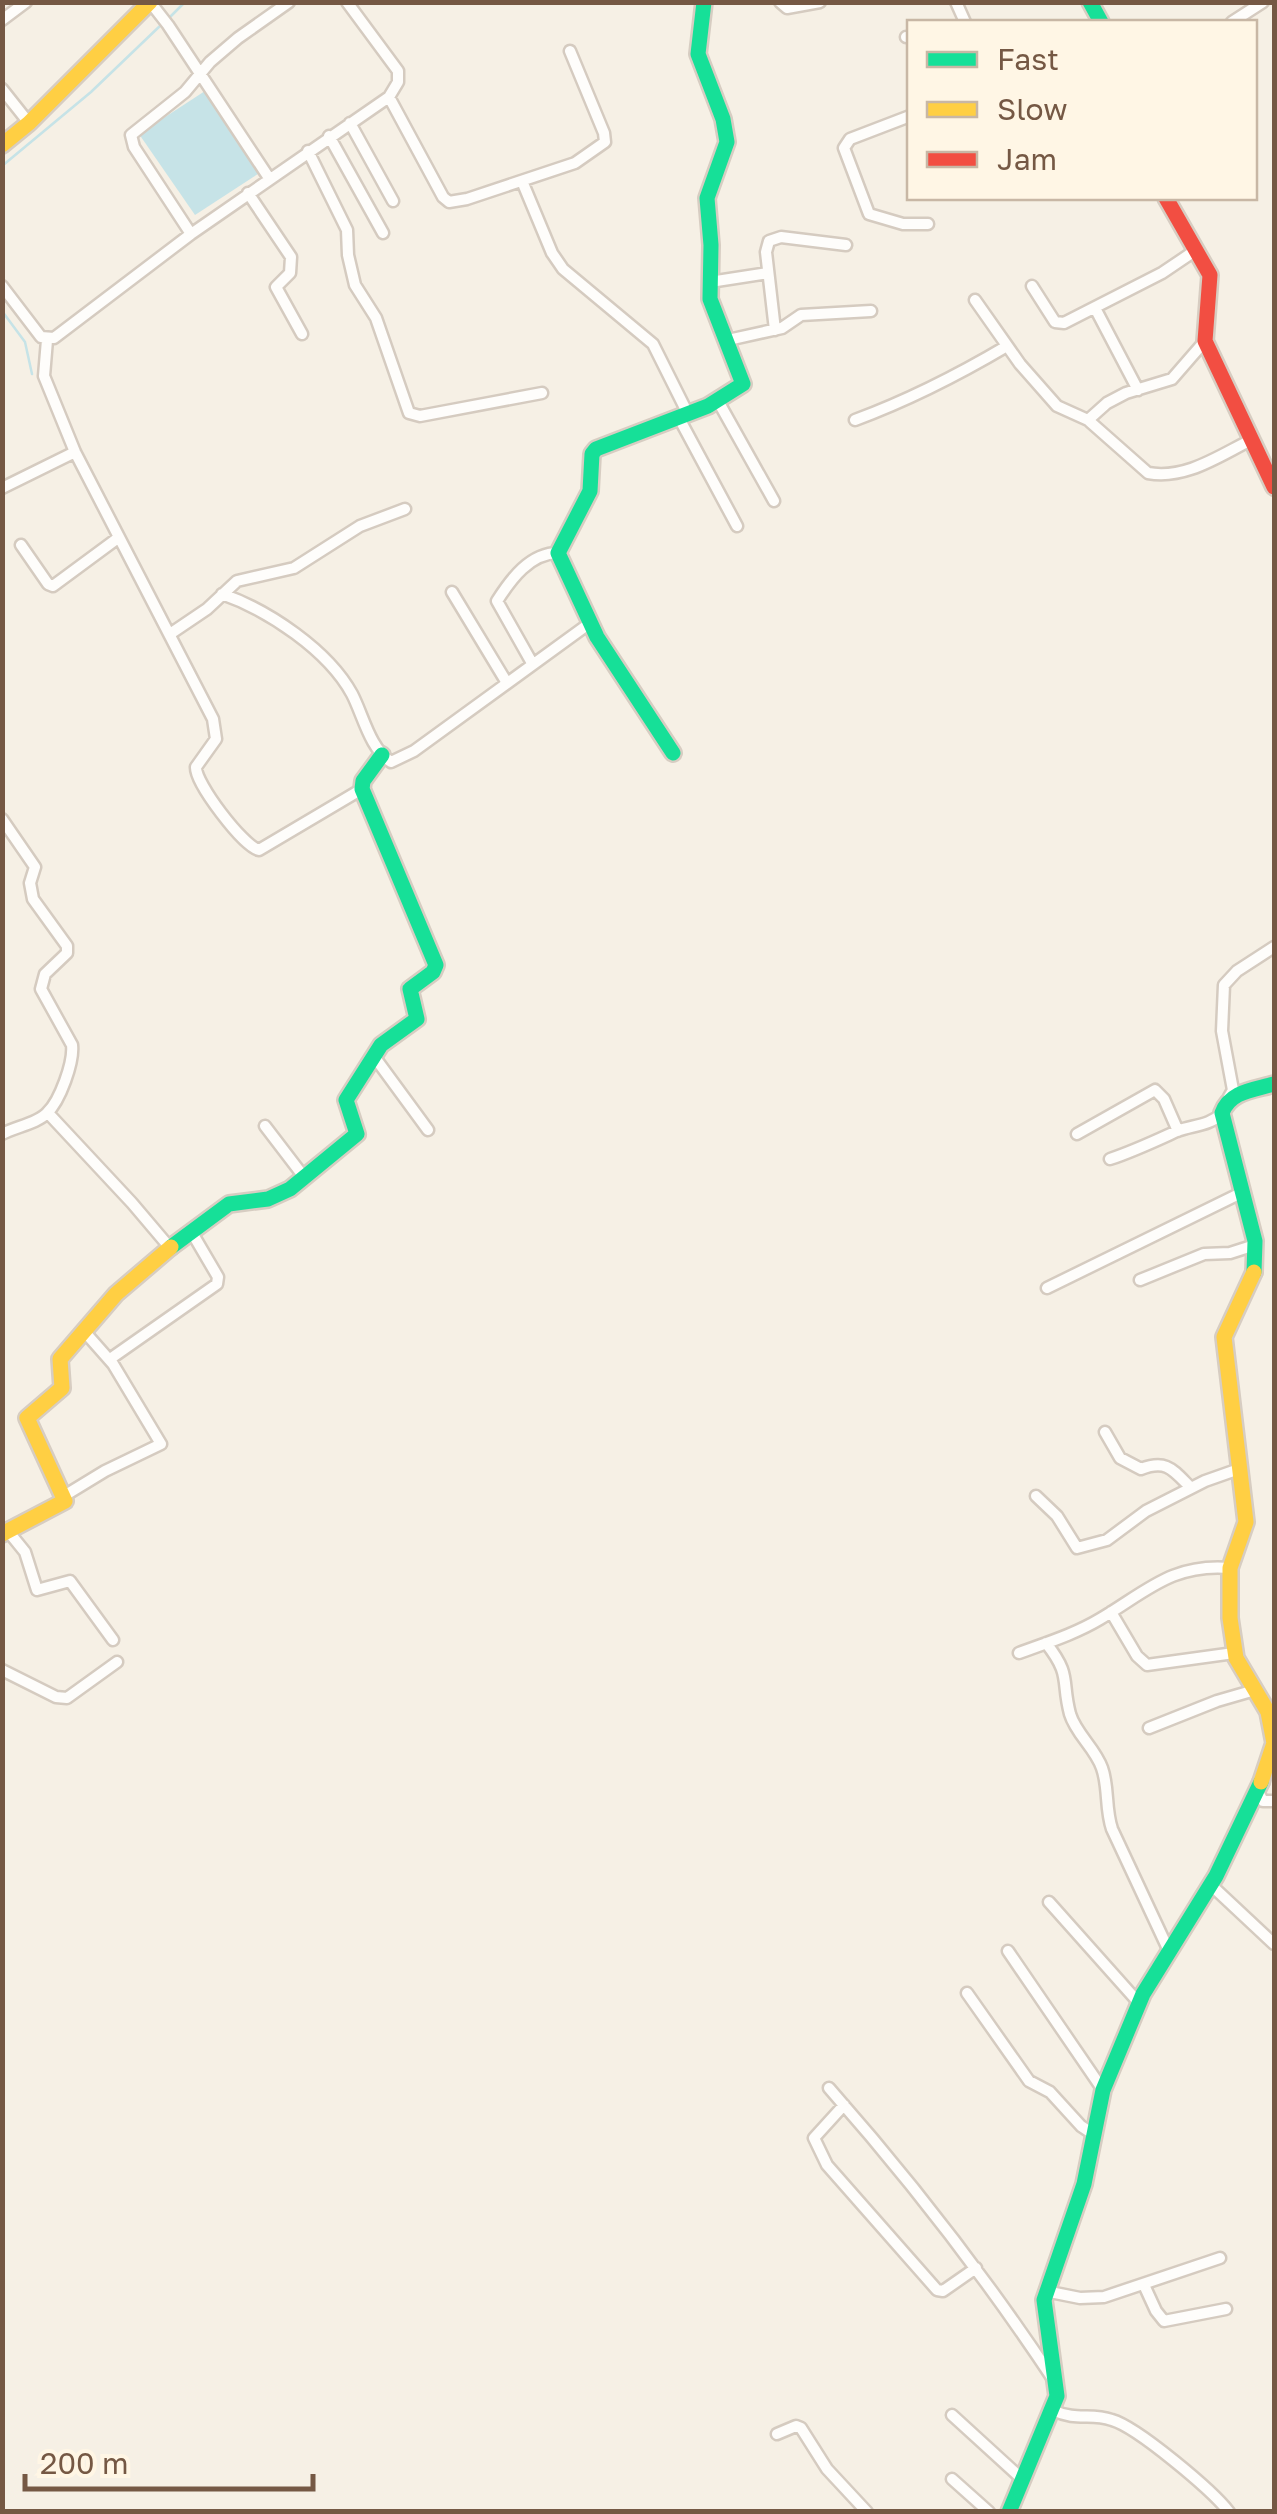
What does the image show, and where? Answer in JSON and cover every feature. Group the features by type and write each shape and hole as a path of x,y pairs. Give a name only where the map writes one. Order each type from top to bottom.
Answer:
{"street":[{"path":"2,20 26,2"},
{"path":"191,234 130,140 135,129 185,92 238,38 289,2"},
{"path":"48,340 388,96 398,82 398,71 347,2"},
{"path":"558,553 590,491 592,454 596,449 718,401 742,384 728,340 712,310 712,246 706,205 708,190 727,145 696,44 704,24 704,2"},
{"path":"780,2 788,8 820,2"},
{"path":"1235,20 1263,2"},
{"path":"2,144 154,7 270,178"},
{"path":"388,96 446,200 467,199 575,163 605,142 570,51"},
{"path":"2,89 29,123"},
{"path":"907,117 850,139 844,148 869,214 903,224 928,224"},
{"path":"350,123 393,201"},
{"path":"329,136 383,233"},
{"path":"308,151 347,230 355,285 376,318 410,413 420,416 542,393"},
{"path":"522,181 562,269 654,344 737,526"},
{"path":"248,194 291,257 290,272 276,287 302,334"},
{"path":"1088,420 1107,404 1172,379 1205,341 1212,290 1210,275 1167,200"},
{"path":"776,330 766,245 774,239 846,245"},
{"path":"1032,286 1058,325 1162,273 1196,250"},
{"path":"710,282 768,273"},
{"path":"2,286 36,332 48,340"},
{"path":"974,300 1057,406 1088,420 1148,473 1191,470 1253,439"},
{"path":"1095,308 1138,390"},
{"path":"728,340 776,330 801,315 871,311"},
{"path":"48,340 44,376 76,452 216,730 211,749 195,774 246,845 259,850 362,789"},
{"path":"1205,341 1272,480"},
{"path":"855,420 942,383 1007,346"},
{"path":"718,401 774,501"},
{"path":"2,488 76,452"},
{"path":"170,634 228,596 248,576 294,568 360,526 405,509"},
{"path":"21,546 53,586 118,538"},
{"path":"558,553 590,623 674,753"},
{"path":"532,664 496,601 536,557 558,553"},
{"path":"452,592 508,683"},
{"path":"228,596 280,620 336,674 354,697 382,755 395,762 590,623"},
{"path":"112,1640 70,1581 38,1590 25,1552 6,1533 65,1501 27,1418 62,1388 60,1358 112,1297 191,1231 236,1200 270,1199 304,1177 359,1131 345,1103 381,1045 417,1018 410,989 433,972 436,965 362,789 363,781 382,755"},
{"path":"2,819 34,866 30,883 33,899 68,950 42,982 43,997 69,1038 73,1054 69,1072 48,1113 2,1134"},
{"path":"1110,1159 1214,1120 1233,1090 1222,1030 1224,985 1274,947"},
{"path":"373,1055 428,1130"},
{"path":"1225,1105 1274,1084"},
{"path":"1077,1134 1156,1090 1178,1131"},
{"path":"1009,2512 1057,2396 1045,2324 1045,2291 1077,2208 1103,2090 1139,2003 1210,1885 1258,1792 1274,1743 1268,1712 1234,1652 1230,1618 1230,1568 1246,1522 1224,1338 1254,1273 1254,1245 1225,1105"},
{"path":"48,1113 132,1202 171,1250"},
{"path":"266,1126 304,1177"},
{"path":"1047,1288 1243,1192"},
{"path":"110,1359 217,1284 218,1277 191,1231"},
{"path":"1140,1280 1204,1254 1230,1253 1254,1245"},
{"path":"64,1496 105,1470 161,1444 110,1359 83,1330"},
{"path":"1104,1432 1125,1462 1141,1469 1157,1463 1166,1466 1191,1488"},
{"path":"1036,1496 1056,1516 1077,1548 1107,1540 1146,1511 1239,1469"},
{"path":"1019,1653 1110,1612 1175,1574 1207,1566 1230,1568"},
{"path":"1110,1612 1137,1656 1147,1665 1234,1652"},
{"path":"1046,1643 1066,1672 1073,1720 1104,1772 1106,1808 1112,1829 1169,1951"},
{"path":"2,1670 67,1698 117,1662"},
{"path":"1149,1728 1255,1690"},
{"path":"1258,1792 1264,1801 1274,1801"},
{"path":"1210,1885 1274,1944"},
{"path":"1049,1902 1139,2003"},
{"path":"1008,1951 1103,2090"},
{"path":"967,1993 1028,2081 1050,2092 1093,2134"},
{"path":"830,2088 910,2179 1054,2380"},
{"path":"844,2105 814,2138 827,2165 937,2290 943,2292 976,2268"},
{"path":"1045,2291 1091,2298 1144,2286 1220,2258"},
{"path":"1144,2286 1164,2321 1226,2309"},
{"path":"1052,2410 1069,2418 1102,2417 1126,2424 1215,2496 1229,2512"},
{"path":"952,2415 1022,2479"},
{"path":"777,2434 796,2426 801,2428 827,2469 867,2512"},
{"path":"952,2480 988,2512"}],"water":[{"path":"205,91 261,172 195,215 139,134"}],"waterway":[{"path":"168,19 185,2"},
{"path":"2,166 91,92 162,24"},
{"path":"2,311 25,342 32,374"}],"traffic: fast":[{"path":"673,753 597,637 558,553 590,491 592,454 596,449 708,406 743,384 710,299 707,198 727,142 723,119 698,54 704,2"},
{"path":"1090,2 1100,20"},
{"path":"171,1247 229,1204 268,1199 290,1189 357,1134 346,1100 381,1045 417,1019 410,989 433,972 436,965 362,789 363,781 382,755"},
{"path":"1254,1272 1255,1241 1222,1113 1237,1096 1274,1084"},
{"path":"1009,2512 1057,2396 1044,2300 1084,2184 1103,2090 1143,1994 1216,1876 1261,1782"}],"traffic: slow":[{"path":"2,145 150,2"},
{"path":"2,1534 65,1501 27,1418 62,1388 60,1359 116,1294 171,1247"},
{"path":"1254,1272 1224,1337 1246,1522 1230,1568 1230,1618 1236,1658 1268,1712 1274,1743 1261,1782"}],"traffic: jam":[{"path":"1167,200 1210,275 1205,341 1274,487"}]}
